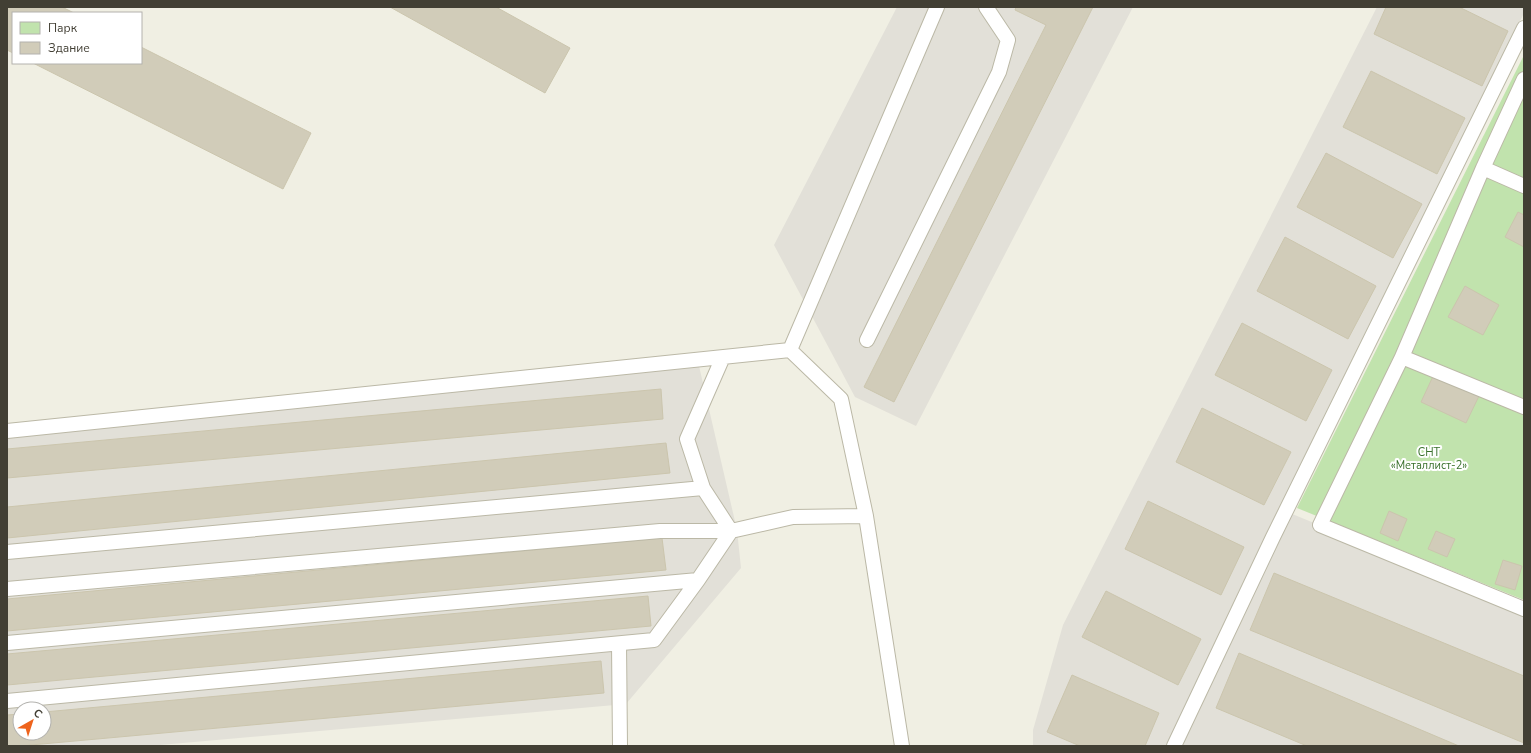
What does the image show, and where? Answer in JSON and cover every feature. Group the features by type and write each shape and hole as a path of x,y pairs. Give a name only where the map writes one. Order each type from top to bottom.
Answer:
{"lane":[{"path":"790,350 937,7"},
{"path":"868,340 999,72 1008,40 986,7"},
{"path":"1174,746 1274,537 1524,28"},
{"path":"1524,79 1483,168 1402,357 1320,525 1524,609"},
{"path":"1483,168 1524,186"},
{"path":"7,431 790,350"},
{"path":"790,350 841,400 866,516 902,746"},
{"path":"723,357 687,439 703,488 731,531"},
{"path":"1402,357 1524,407"},
{"path":"7,552 703,488"},
{"path":"7,589 660,531 731,531 793,517 866,516"},
{"path":"7,701 654,640 698,580 731,531"},
{"path":"7,643 698,580"},
{"path":"619,644 620,746"}],"shaded area":[{"path":"897,7 1133,7 916,426 855,397 774,245"},
{"path":"1377,7 1524,7 1524,13 1280,509 1524,609 1524,746 1033,746 1033,730 1063,625"},
{"path":"699,366 737,530 741,568 626,704 149,746 7,746 7,431"}],"green space":[{"name":"СНТ «Металлист-2»","path":"1524,55 1524,600 1297,508"}],"building":[{"path":"7,7 62,7 72,12 12,12 12,52 7,50"},
{"path":"390,7 496,7 570,48 545,93"},
{"path":"1016,7 1093,7 894,402 864,387 1046,25 1015,10"},
{"path":"1386,7 1459,7 1508,31 1482,86 1374,34"},
{"path":"142,48 311,133 283,189 35,64 142,64"},
{"path":"1371,71 1465,118 1437,174 1343,127"},
{"path":"1326,153 1422,204 1393,258 1297,207"},
{"path":"1518,212 1524,215 1524,247 1505,237"},
{"path":"1285,237 1376,286 1348,339 1257,291"},
{"path":"1465,286 1499,305 1483,335 1448,317"},
{"path":"1242,323 1332,370 1306,421 1215,375"},
{"path":"1435,372 1480,394 1466,423 1421,402"},
{"path":"661,389 663,419 7,478 7,449"},
{"path":"1202,408 1291,452 1264,505 1176,462"},
{"path":"666,443 670,473 7,538 7,507"},
{"path":"1148,501 1244,547 1221,595 1125,549"},
{"path":"1389,511 1407,519 1398,541 1380,533"},
{"path":"1436,531 1455,539 1447,557 1428,549"},
{"path":"662,538 666,570 7,631 7,599"},
{"path":"1503,560 1522,566 1515,590 1495,584"},
{"path":"1274,573 1524,676 1524,743 1250,630"},
{"path":"1106,591 1201,639 1178,685 1082,637"},
{"path":"648,596 651,626 7,685 7,654"},
{"path":"1239,653 1459,746 1307,746 1216,708"},
{"path":"601,661 604,693 7,746 7,715 12,715 12,741 52,741 52,711"},
{"path":"1072,675 1159,713 1145,746 1080,746 1047,732"}]}
